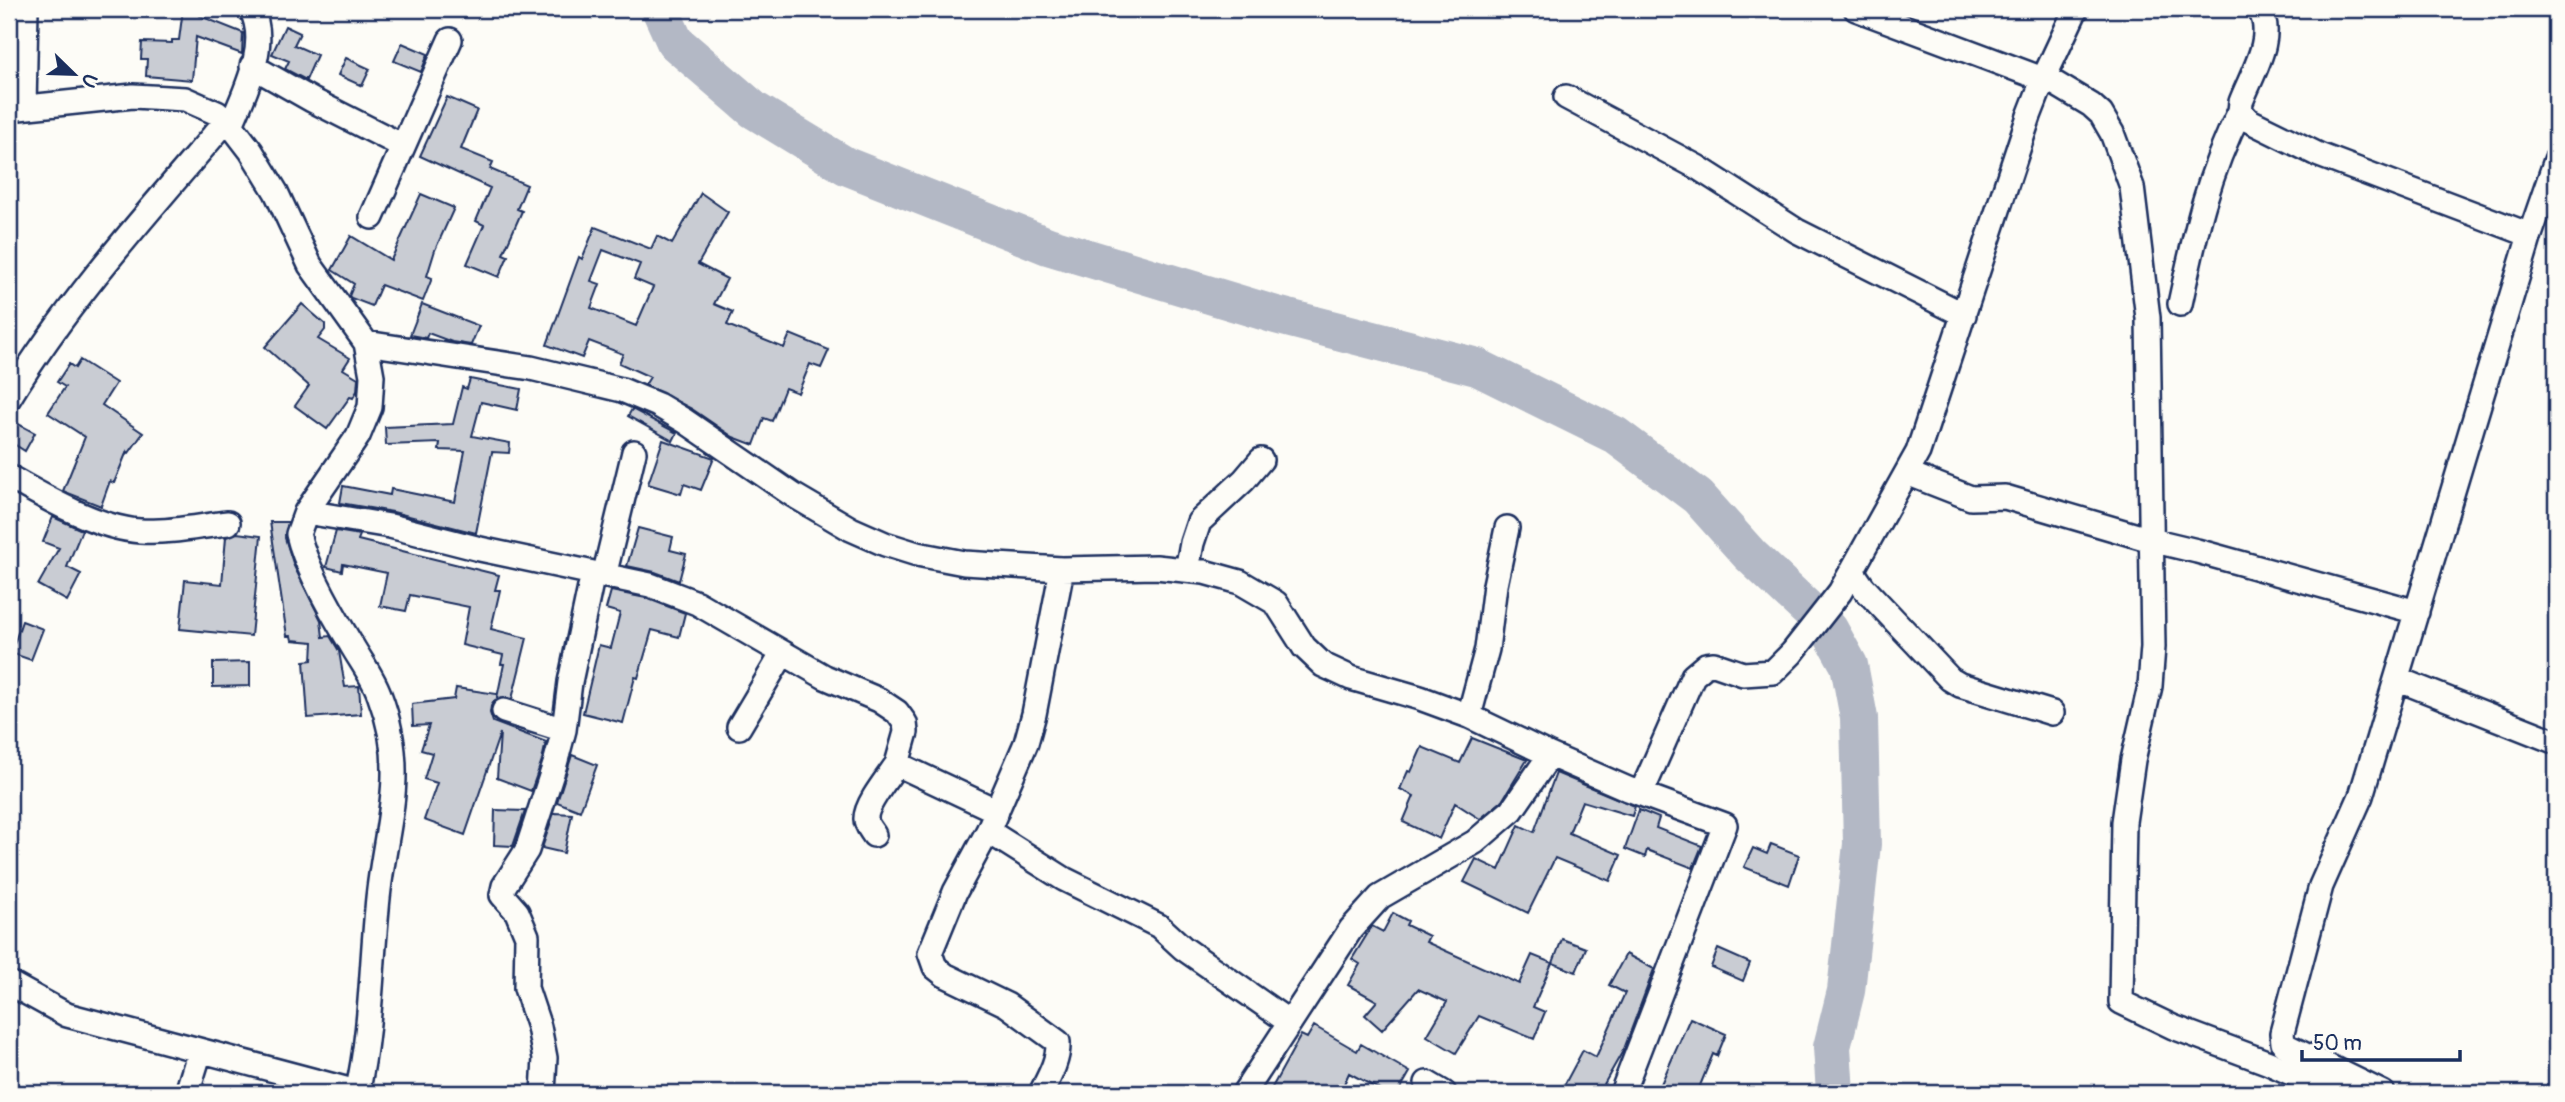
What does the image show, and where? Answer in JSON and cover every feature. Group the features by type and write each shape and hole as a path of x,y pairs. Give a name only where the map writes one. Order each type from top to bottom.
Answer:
{"street":[{"path":"9,983 67,1015 357,1092 367,1035 378,893 395,781 392,736 379,692 334,617 298,534 306,512 358,436 370,407 372,376 366,343 310,265 276,192 251,151 216,113 196,103 168,97 134,96 16,108 26,9"},
{"path":"9,398 34,356 110,257 228,123 253,66 257,29 251,9"},
{"path":"1856,9 2043,80 2091,105 2101,114 2112,133 2132,187 2148,318 2153,647 2150,686 2133,760 2124,822 2121,1002 2173,1027 2269,1063 2335,1093"},
{"path":"1641,794 1693,676 1706,665 1714,664 1743,674 1773,672 1792,653 1840,592 1908,472 1918,452 2043,80 2076,9"},
{"path":"2179,304 2206,192 2264,45 2266,27 2259,9"},
{"path":"372,218 450,40"},
{"path":"253,66 312,100 403,146"},
{"path":"1566,97 1697,167 1797,231 1964,315"},
{"path":"2240,111 2248,120 2266,131 2319,155 2530,235"},
{"path":"2383,1093 2285,1045 2282,1039 2321,886 2361,796 2530,235 2556,160"},
{"path":"366,343 531,368 622,390 667,410 793,495 851,529 917,554 964,563 1062,569 1156,567 1188,570 1240,582 1276,603 1304,647 1323,665 1351,678 1420,698 1469,716 1641,794 1725,825 1622,1093"},
{"path":"543,1093 545,1058 526,988 527,936 517,912 502,895 504,886 527,850 564,730 570,682 634,452"},
{"path":"1188,570 1192,543 1199,522 1244,480 1261,460"},
{"path":"1908,472 1970,498 2006,497 2151,540 2222,557 2417,612"},
{"path":"9,477 67,507 127,529 142,531 228,523"},
{"path":"306,512 390,526 480,549 650,585 697,603 825,677 879,700 901,715 906,732 897,764 867,814 867,824 874,835"},
{"path":"1469,716 1487,649 1495,585 1507,528"},
{"path":"1041,1093 1059,1050 1058,1042 1007,1005 945,975 935,967 930,957 955,892 1015,771 1034,714 1062,569"},
{"path":"1852,571 1863,587 1950,680 2052,713"},
{"path":"739,727 783,653"},
{"path":"2397,679 2556,741"},
{"path":"504,711 564,730"},
{"path":"1244,1093 1351,929 1381,897 1475,842 1512,810 1550,755"},
{"path":"897,764 992,821 1065,879 1159,926 1183,947 1289,1021"},
{"path":"187,1093 200,1051"}],"building":[{"path":"183,9 201,11 200,16 243,33 242,54 196,37 192,80 146,76 147,59 141,59 142,42 172,43 172,40 179,40"},
{"path":"285,26 300,33 294,45 317,55 306,80 285,69 289,61 272,54"},
{"path":"402,43 428,54 421,72 394,61"},
{"path":"346,58 370,69 362,86 338,75"},
{"path":"447,97 477,110 461,149 493,162 490,169 527,185 517,209 522,211 503,254 508,256 499,277 467,264 484,225 476,221 490,188 420,156"},
{"path":"701,193 728,212 698,264 727,279 714,304 733,312 727,325 784,348 790,334 829,350 821,368 810,364 798,393 785,388 772,421 764,418 754,445 733,437 692,409 645,385 650,377 619,363 623,354 589,341 582,358 547,345 579,257 582,259 595,227 651,249 657,236 672,244","holes":["603,250 640,264 634,279 653,287 636,326 591,308 600,284 591,281"]},
{"path":"421,194 454,208 435,250 427,276 432,278 423,301 381,285 372,306 351,298 349,296 354,284 332,270 351,236 391,260"},
{"path":"302,304 325,324 325,330 318,339 350,358 343,369 358,378 357,391 353,398 350,397 327,429 295,406 309,386 265,347"},
{"path":"422,304 479,326 471,345 452,342 428,333 426,338 410,335"},
{"path":"80,360 116,383 102,405 143,433 129,453 127,451 114,483 110,481 101,506 63,491 85,437 48,413 65,387 57,382 69,364 75,368"},
{"path":"470,379 521,389 517,410 481,402 472,436 510,443 509,453 492,452 476,533 393,512 340,503 343,486 390,495 391,489 455,502 465,451 439,450 440,443 386,445 385,427 453,424 462,387 467,389"},
{"path":"632,409 677,433 673,441 628,416"},
{"path":"9,419 35,433 25,451 9,441"},
{"path":"663,440 714,458 701,490 684,484 681,494 648,484"},
{"path":"53,517 82,530 67,567 81,574 67,601 38,585 59,548 43,542"},
{"path":"270,522 288,522 285,538 294,566 321,620 323,637 330,636 339,651 345,687 359,686 361,714 308,718 304,661 312,660 313,642 292,640 291,636 287,636"},
{"path":"638,528 673,537 670,550 686,554 679,581 627,566"},
{"path":"336,531 360,535 358,540 499,575 495,590 500,590 491,629 527,638 512,699 502,697 495,700 490,713 493,722 546,742 542,760 531,791 497,778 500,733 465,835 424,820 437,783 424,779 432,753 421,750 429,725 413,726 412,704 454,699 456,688 497,694 497,698 504,664 501,664 503,655 462,645 469,607 410,595 406,611 380,606 387,573 343,564 342,571 326,567"},
{"path":"237,533 261,536 251,636 180,629 185,580 222,584 226,537"},
{"path":"611,591 646,598 685,613 679,637 652,630 638,678 635,677 623,723 583,713 599,645 611,648 620,613 606,609"},
{"path":"22,621 43,629 31,660 11,653"},
{"path":"250,662 250,686 213,687 213,663"},
{"path":"1472,738 1527,760 1502,801 1480,819 1455,803 1439,839 1403,822 1414,796 1400,789 1422,747 1460,763"},
{"path":"572,755 597,765 580,811 557,802"},
{"path":"1556,773 1635,806 1632,816 1582,801 1569,833 1621,855 1610,881 1555,858 1528,913 1464,882 1476,859 1499,870 1519,825 1534,832"},
{"path":"495,810 525,811 513,846 494,845"},
{"path":"1639,810 1659,818 1656,828 1702,846 1693,868 1647,850 1645,857 1625,849"},
{"path":"554,813 572,814 564,853 542,848"},
{"path":"1771,844 1799,855 1789,885 1744,867 1753,848 1767,854"},
{"path":"1393,913 1408,921 1406,925 1429,936 1426,942 1519,984 1532,955 1552,963 1533,1007 1545,1012 1534,1039 1479,1016 1456,1053 1427,1036 1447,1002 1418,989 1382,1030 1365,1015 1377,1001 1348,985 1360,964 1352,959 1372,926 1383,932"},
{"path":"1562,939 1586,948 1576,972 1553,963"},
{"path":"1718,949 1750,963 1743,981 1711,967"},
{"path":"1626,954 1654,969 1624,1049 1599,1093 1560,1093 1583,1050 1596,1057 1625,993 1609,985"},
{"path":"1690,1018 1726,1034 1717,1056 1713,1054 1697,1093 1657,1093"},
{"path":"1314,1026 1357,1051 1361,1044 1410,1072 1398,1093 1386,1093 1349,1073 1340,1093 1269,1093 1301,1035 1307,1038"}],"waterway":[{"path":"660,9 675,42 754,110 846,166 1048,246 1276,315 1477,367 1615,435 1698,497 1750,555 1829,629 1849,665 1859,718 1862,844 1846,991 1832,1047 1835,1093"}]}
